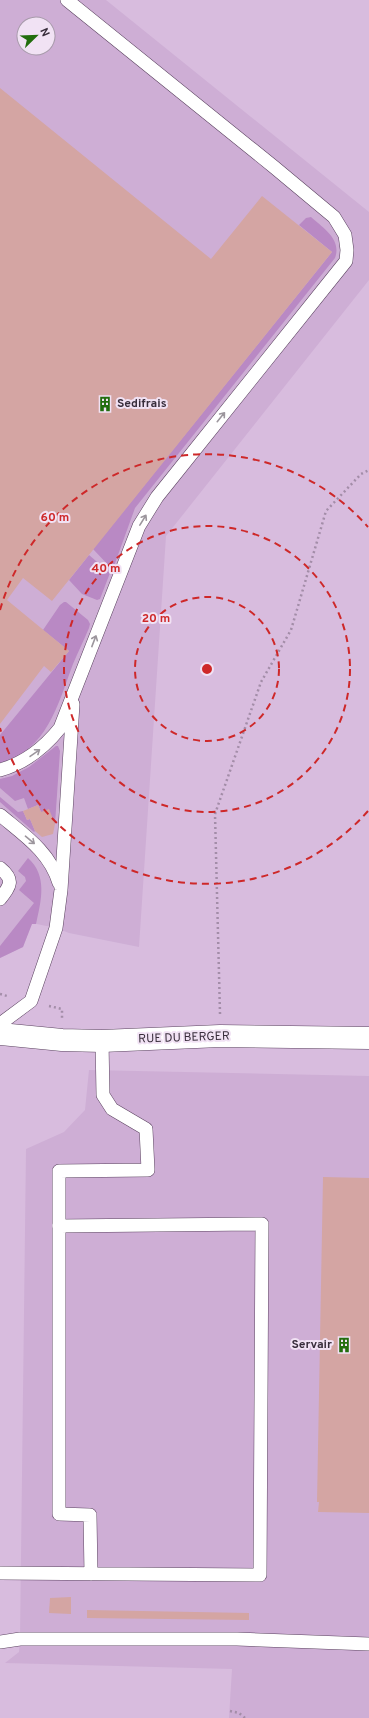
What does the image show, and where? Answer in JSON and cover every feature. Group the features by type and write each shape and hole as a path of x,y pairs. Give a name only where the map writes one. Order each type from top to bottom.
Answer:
{"street":[{"name":"RUE DU BERGER","path":"0,1034 62,1040 102,1041 220,1036 369,1038"}],"lane":[{"path":"0,770 13,767 34,754 48,743 60,728 139,526 157,497 346,261 347,250 345,235 334,217 67,0"},
{"path":"0,1024 31,1001 56,928 61,890 74,693"},
{"path":"0,815 43,852 56,873 61,890"},
{"path":"0,868 8,874 10,880 9,887 0,899"},
{"path":"91,1574 90,1515 59,1514 59,1171 148,1170 146,1128 112,1109 103,1095 102,1041"},
{"path":"0,1573 260,1575 262,1224 60,1226"},
{"path":"0,1642 20,1640 237,1639 369,1644"}],"path":[{"path":"220,1036 215,814 261,682 291,630 326,511 360,474 369,470"},
{"path":"230,1711 239,1713 245,1718"}],"shaded area":[{"path":"0,0 106,0 369,212 369,280 166,536 139,947 69,933 56,928 32,923 23,947 0,958"},
{"path":"311,217 330,234 334,240 336,245 335,258 135,508 114,566 110,567 93,549 332,252 299,225 306,218"},
{"path":"89,555 110,573 100,599 97,600 82,594 69,580"},
{"path":"64,602 88,620 90,624 89,628 73,664 56,710 40,737 29,748 16,757 0,763 0,735 69,651 43,630 60,605"},
{"path":"58,746 60,751 55,824 41,812 38,805 28,809 24,798 15,801 0,788 0,779 12,776 29,767"},
{"path":"0,797 18,812 23,811 27,820 30,819 35,831 34,832 0,802"},
{"path":"28,858 34,865 41,881 40,907 36,924 32,924 23,947 0,958 0,946 34,903 19,890 26,881 25,877 18,871"},
{"path":"89,1070 369,1076 369,1718 229,1718 232,1669 5,1663 19,1652 20,1639 26,1149 64,1132 85,1110"}],"building":[{"name":"Sedifrais","path":"0,88 211,259 262,196 332,252 52,601 23,578 7,600 69,651 51,672 44,666 0,724"},
{"path":"38,805 41,812 49,809 55,824 53,834 42,837 35,831 30,819 27,820 23,811"},
{"name":"Servair","path":"323,1177 369,1178 369,1513 318,1512"},
{"path":"71,1597 71,1614 49,1613 50,1598"},
{"path":"87,1610 249,1613 249,1620 87,1618"}],"place":[{"name":"Sedifrais","path":"105,404"},
{"name":"Servair","path":"344,1345"}]}
